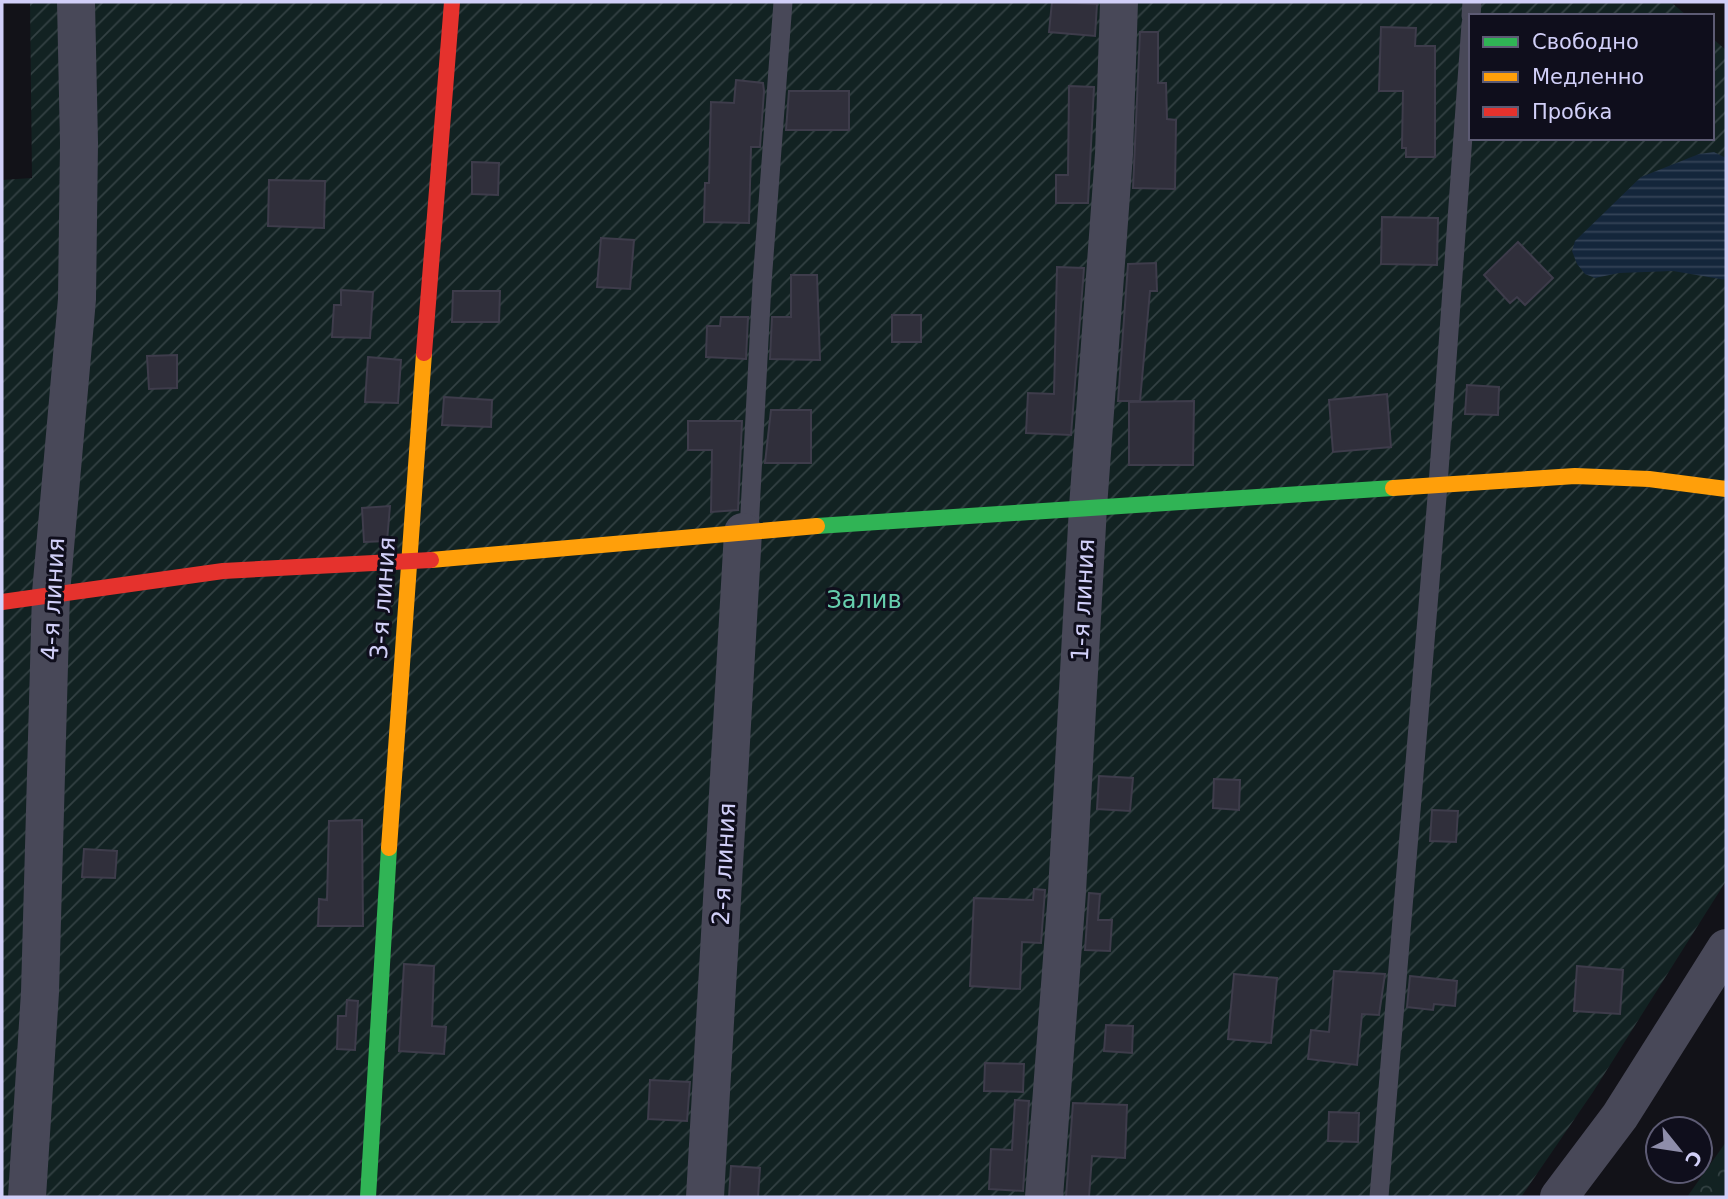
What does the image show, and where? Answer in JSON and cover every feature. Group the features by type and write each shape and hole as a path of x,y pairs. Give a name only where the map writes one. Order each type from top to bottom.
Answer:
{"street":[{"name":"4-я линия","path":"27,1197 40,992 51,593 77,299 79,143 76,2"},
{"name":"3-я линия","path":"368,1197 407,562 452,2"},
{"name":"1-я линия","path":"1044,1197 1067,892 1088,507 1114,154 1119,2"},
{"path":"2,602 51,593 117,588 223,571 407,562 746,531 1088,507 1575,476 1649,479 1726,489"},
{"name":"2-я линия","path":"705,1197 746,531"},
{"path":"1559,1197 1620,1116 1726,948"}],"lane":[{"path":"746,531 783,2"},
{"path":"1379,1197 1438,485 1469,52"}],"green space":[{"name":"Залив","path":"30,2 1671,2 1685,14 1469,14 1469,140 1714,140 1714,40 1726,50 1726,881 1593,1092 1521,1197 2,1197 2,180 32,178"},
{"path":"1726,1142 1726,1197 1687,1197 1696,1185 1714,1185 1714,1159"}],"water":[{"path":"1714,152 1726,158 1726,280 1673,271 1619,273 1595,278 1585,274 1572,251 1575,241 1641,177 1699,154"}],"building":[{"path":"1052,2 1097,4 1095,36 1049,32"},
{"path":"1381,27 1416,28 1415,46 1435,46 1435,157 1406,157 1406,148 1402,148 1403,91 1379,91"},
{"path":"1140,32 1158,32 1158,83 1166,83 1167,119 1176,120 1175,189 1133,188"},
{"path":"736,80 763,83 764,91 760,147 751,147 749,223 704,222 705,183 709,183 711,102 734,103"},
{"path":"1069,86 1094,87 1088,203 1056,203 1056,175 1068,175"},
{"path":"789,91 849,91 849,130 786,130"},
{"path":"472,162 499,163 498,195 472,194"},
{"path":"269,180 325,181 324,228 268,226"},
{"path":"1382,217 1438,218 1437,265 1381,264"},
{"path":"601,238 634,240 630,289 597,287"},
{"path":"1518,242 1553,278 1525,305 1517,297 1510,303 1484,275"},
{"path":"1156,263 1157,291 1150,291 1140,401 1118,401 1128,264"},
{"path":"1057,267 1084,268 1071,435 1026,433 1028,393 1054,394"},
{"path":"791,275 817,275 820,360 770,359 772,317 791,317"},
{"path":"341,290 373,292 370,338 332,337 334,305 341,305"},
{"path":"453,291 500,291 499,322 452,322"},
{"path":"892,315 921,315 921,342 892,342"},
{"path":"721,317 748,317 746,359 706,357 707,326 720,326"},
{"path":"177,355 177,388 149,389 147,356"},
{"path":"368,357 401,360 398,403 365,402"},
{"path":"1467,385 1499,387 1498,415 1465,414"},
{"path":"1387,394 1391,447 1333,452 1329,400"},
{"path":"444,397 492,400 491,427 442,425"},
{"path":"1194,401 1193,465 1129,465 1129,402"},
{"path":"771,410 811,410 811,463 765,463"},
{"path":"688,421 742,421 738,510 711,512 712,450 688,450"},
{"path":"390,506 387,541 364,542 362,508"},
{"path":"1099,776 1133,778 1130,811 1097,809"},
{"path":"1214,779 1240,780 1239,810 1213,808"},
{"path":"1432,810 1458,811 1456,842 1430,841"},
{"path":"362,820 363,926 318,926 319,899 327,900 329,821"},
{"path":"84,849 117,851 115,878 82,877"},
{"path":"1034,889 1045,890 1041,943 1022,942 1020,989 970,986 974,898 1033,900"},
{"path":"1089,893 1100,894 1098,920 1112,920 1110,951 1085,950"},
{"path":"404,964 434,966 432,1026 446,1027 444,1054 399,1051"},
{"path":"1577,966 1623,970 1620,1014 1574,1011"},
{"path":"1334,971 1385,974 1379,1015 1362,1014 1357,1065 1308,1059 1311,1030 1329,1032"},
{"path":"1234,974 1277,978 1271,1043 1228,1039"},
{"path":"1410,976 1457,981 1455,1006 1434,1004 1433,1010 1407,1007"},
{"path":"347,1000 358,1001 355,1050 337,1049 338,1016 346,1016"},
{"path":"1106,1025 1133,1026 1132,1053 1104,1051"},
{"path":"985,1063 1024,1064 1023,1092 984,1091"},
{"path":"650,1080 690,1082 687,1121 648,1119"},
{"path":"1015,1100 1029,1101 1023,1191 989,1189 991,1149 1012,1150"},
{"path":"1073,1103 1127,1105 1125,1158 1092,1156 1089,1197 1066,1197"},
{"path":"1329,1112 1359,1113 1358,1142 1328,1141"},
{"path":"731,1166 760,1168 758,1197 729,1197"}],"traffic: fast":[{"path":"817,526 1393,488"},
{"path":"368,1197 389,848"}],"traffic: slow":[{"path":"389,848 424,353"},
{"path":"1393,488 1575,476 1649,479 1726,489"},
{"path":"431,560 817,526"}],"traffic: jam":[{"path":"424,353 452,2"},
{"path":"2,602 223,571 431,560"}]}
